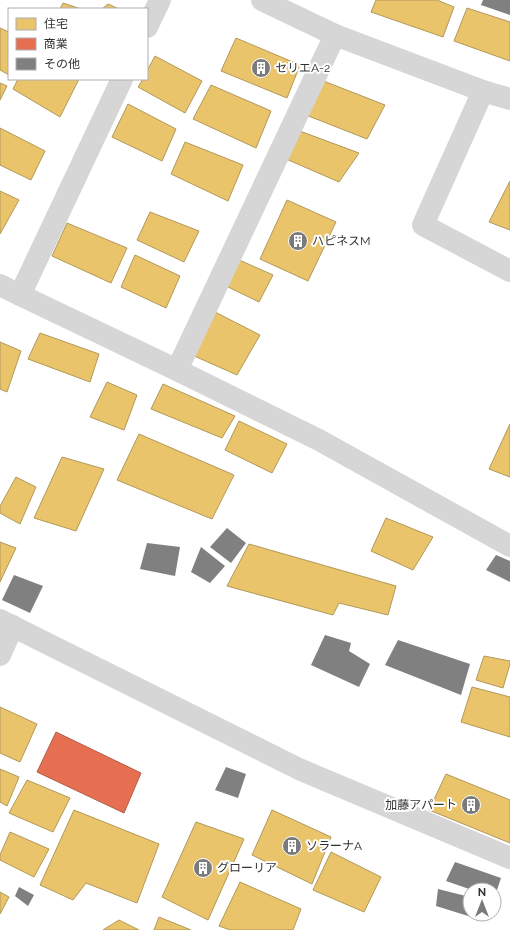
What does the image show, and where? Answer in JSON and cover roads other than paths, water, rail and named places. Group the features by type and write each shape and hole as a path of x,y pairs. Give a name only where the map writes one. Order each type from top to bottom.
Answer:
{"street":[{"path":"148,25 160,0"},
{"path":"262,0 335,35 483,91 510,99"},
{"path":"177,370 335,35"},
{"path":"20,295 122,80"},
{"path":"483,91 423,225 510,271"},
{"path":"0,285 319,440 510,546"},
{"path":"0,655 7,623 299,769 510,858"}],"place":[{"name":"セリエA-2","path":"261,68"},
{"name":"ハピネスM","path":"298,241"},
{"name":"加藤アパート","path":"471,805"},
{"name":"ソラーナA","path":"292,846"},
{"name":"グローリア","path":"203,868"}]}
